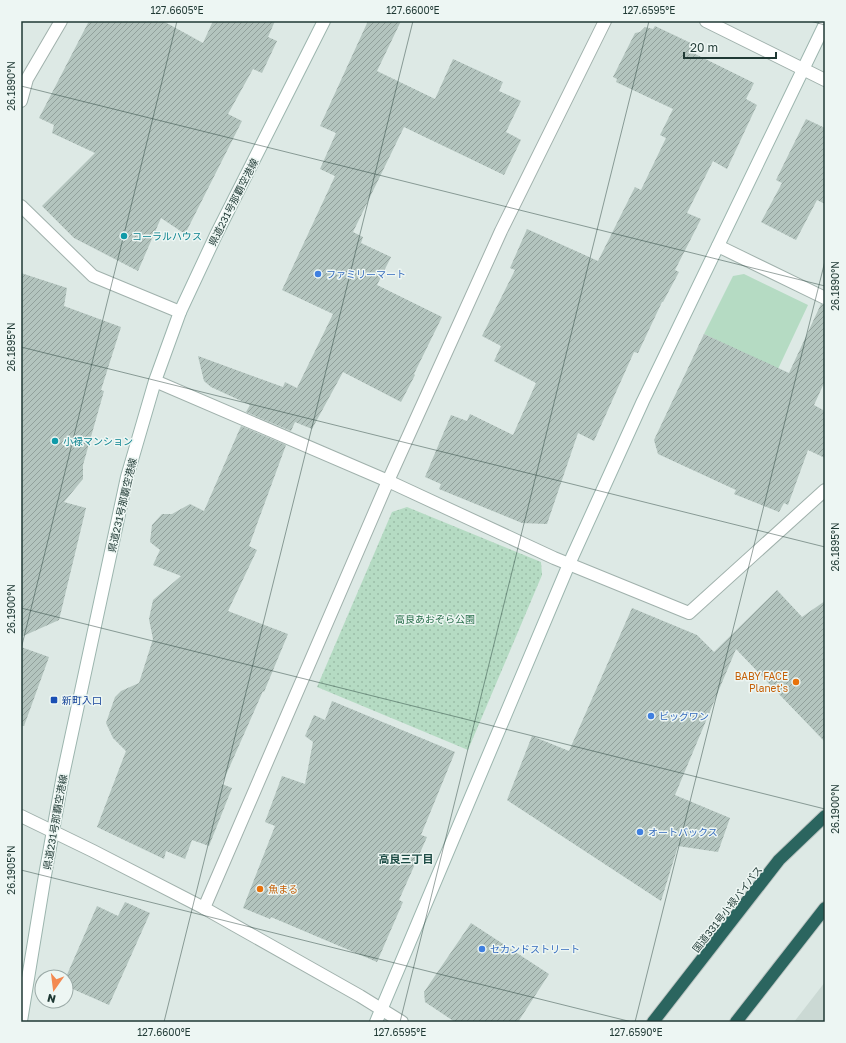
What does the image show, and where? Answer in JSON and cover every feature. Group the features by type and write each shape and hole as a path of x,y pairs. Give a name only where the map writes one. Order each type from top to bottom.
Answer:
{"highway":[{"name":"国道331号小禄バイパス","path":"653,1022 780,860 825,816"},
{"path":"736,1022 825,908"}],"street":[{"path":"21,101 27,79 62,21"},
{"name":"県道231号那覇空港線","path":"21,1021 24,985 63,775 127,477 155,381 180,312 216,236 324,21"},
{"path":"204,908 388,481 501,232 605,21"},
{"path":"706,21 825,80"},
{"path":"376,1022 569,564 643,400 825,24"},
{"path":"21,206 93,276 180,312"},
{"path":"718,246 825,298"},
{"path":"155,381 388,481 569,564 689,613 825,490"},
{"path":"21,816 204,908 402,1022"}],"shaded area":[{"path":"825,982 825,1022 794,1022"}],"green space":[{"path":"744,274 808,305 778,369 704,334 733,276"},
{"name":"高良あおぞら公園","path":"407,507 541,562 542,575 468,750 317,687 392,512"}],"building":[{"path":"89,21 163,21 203,43 213,21 275,21 268,37 277,41 262,73 253,69 228,114 242,121 185,234 161,218 138,271 74,238 42,206 95,153 52,133 54,125 39,118"},
{"path":"368,21 401,21 377,71 435,99 453,59 503,82 499,91 521,101 506,132 521,140 504,175 404,127 353,232 363,237 361,243 391,257 377,285 442,317 401,402 343,372 312,429 295,422 291,431 246,412 250,405 211,387 204,381 198,356 283,387 285,382 297,388 333,314 282,290 335,176 320,169 336,133 320,126"},
{"path":"655,26 695,45 691,52 754,83 746,99 757,105 727,169 713,161 687,213 701,219 675,270 679,272 662,302 638,353 634,352 594,441 578,433 547,524 522,523 439,489 441,484 425,477 451,415 467,421 470,414 513,435 536,383 494,361 501,346 482,336 515,270 510,268 527,229 598,261 635,187 641,190 666,138 660,135 673,109 616,82 617,79 613,77 635,33 640,32 645,27 653,29"},
{"path":"806,119 825,128 825,204 817,200 796,240 761,222 782,183 776,180"},
{"path":"21,273 67,288 64,306 121,327 101,390 104,391 83,465 83,479 64,502 86,508 59,620 21,637"},
{"path":"821,304 825,305 825,381 814,405 825,411 825,458 808,450 788,505 784,503 779,512 734,494 736,490 658,454 654,440 704,334 789,373"},
{"path":"241,426 286,445 249,546 257,550 228,611 288,634 264,692 263,691 222,784 232,788 209,846 192,840 185,859 166,851 164,859 97,827 126,751 113,738 106,723 115,697 121,691 139,683 153,639 149,619 153,600 181,576 153,565 160,550 150,542 152,525 162,514 172,514 190,504 204,511"},
{"path":"777,590 802,617 825,601 825,742 736,649 675,795 730,818 718,852 678,846 661,901 507,800 532,736 569,751 632,608 697,635 714,652"},
{"path":"21,647 49,657 24,726 21,726"},
{"path":"332,701 455,752 421,835 427,837 399,900 403,902 377,962 271,917 270,919 243,908 275,826 265,822 282,776 305,784 313,742 305,736 314,715 325,720"},
{"path":"125,902 150,913 109,1005 74,990 74,969 69,969 97,906 118,916"},
{"name":"セカンドストリート","path":"471,923 549,974 518,1022 455,1022 425,1002 424,992"}],"place":[{"name":"コーラルハウス","path":"124,236"},
{"name":"ファミリーマート","path":"318,274"},
{"name":"小禄マンション","path":"55,441"},
{"name":"BABY FACE Planet's","path":"796,682"},
{"name":"新町入口","path":"54,700"},
{"name":"ビッグワン","path":"651,716"},
{"name":"オートバックス","path":"640,832"},
{"name":"魚まる","path":"260,889"},
{"name":"セカンドストリート","path":"482,949"}],"district":[{"name":"高良三丁目","path":"406,858"}]}
